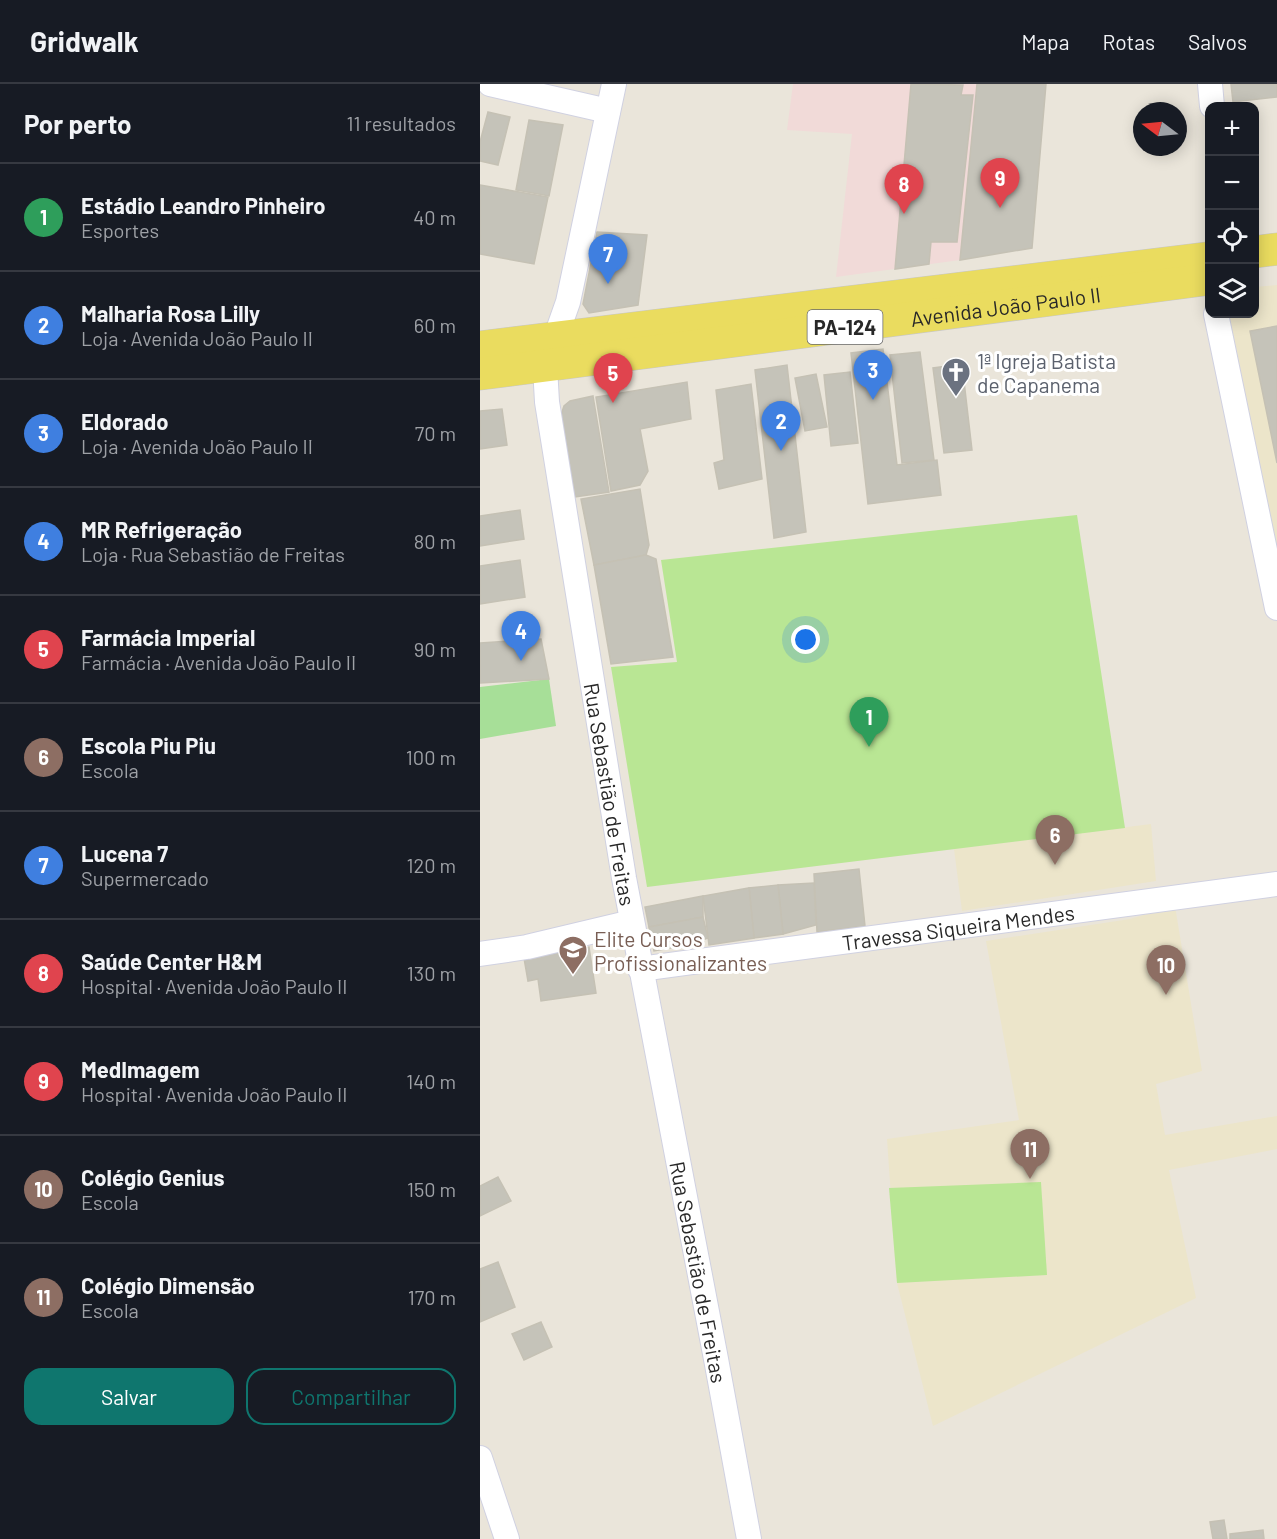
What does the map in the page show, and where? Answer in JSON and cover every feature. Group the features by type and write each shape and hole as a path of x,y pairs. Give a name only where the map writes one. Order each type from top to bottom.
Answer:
{"main road":[{"path":"1259,251 1277,249"},
{"name":"Avenida João Paulo II","path":"480,375 550,352 1205,258"},
{"path":"1259,273 1277,271"},
{"name":"Avenida João Paulo II","path":"480,347 550,352 1205,279"}],"street":[{"path":"490,84 608,111"},
{"path":"550,352 573,285 613,84"},
{"path":"1210,84 1212,102"},
{"path":"1217,318 1277,608"},
{"name":"Rua Sebastião de Freitas","path":"550,352 549,424 632,922 716,1359 748,1539"},
{"name":"Travessa Siqueira Mendes","path":"640,969 1277,884"},
{"path":"480,954 527,947 632,922"},
{"path":"480,1458 507,1539"}],"shaded area":[{"path":"793,84 977,84 960,260 836,277 852,134 787,130"},
{"path":"1277,285 1277,590 1218,318 1259,318 1259,287"},
{"path":"1151,824 1156,881 962,911 954,849"},
{"path":"1175,906 1202,1071 1156,1084 1165,1135 1277,1116 1277,1149 1169,1170 1196,1298 933,1426 897,1283 887,1139 1019,1120 986,941 1130,919"}],"green space":[{"path":"1077,515 1125,828 647,887 611,667 677,662 661,560"},
{"path":"549,679 556,726 480,739 480,687"},
{"path":"1041,1182 1047,1275 897,1283 889,1188"}],"building":[{"path":"911,84 963,85 961,95 973,95 957,242 931,242 929,264 895,269"},
{"path":"977,84 1046,84 1032,248 960,260"},
{"path":"1231,84 1277,84 1277,97 1233,102"},
{"path":"488,112 510,117 498,165 480,161 480,142"},
{"path":"529,120 563,125 549,196 516,190"},
{"path":"480,185 548,197 534,264 480,254"},
{"path":"597,232 647,235 638,305 589,313 583,304"},
{"path":"1277,326 1277,463 1250,331"},
{"path":"883,349 897,465 937,460 941,495 868,504 851,353"},
{"path":"920,352 934,460 902,463 890,355"},
{"path":"962,364 972,450 944,453 933,368"},
{"path":"787,365 806,532 774,538 755,370"},
{"path":"850,372 858,443 831,446 824,375"},
{"path":"816,374 827,427 805,431 795,378"},
{"path":"687,382 691,419 640,429 648,471 640,485 611,491 596,397"},
{"path":"751,384 762,479 719,489 714,463 724,460 716,390"},
{"path":"593,396 609,492 575,497 561,415 564,406 570,401"},
{"path":"502,409 507,445 480,449 480,411"},
{"path":"640,489 649,545 646,555 594,565 581,499"},
{"path":"520,510 524,539 480,546 480,516"},
{"path":"646,555 656,559 673,657 611,664 594,565"},
{"path":"520,560 525,597 480,604 480,566"},
{"path":"541,639 549,679 480,683 480,643"},
{"path":"859,869 865,926 817,932 814,874"},
{"path":"814,883 816,925 783,934 778,885"},
{"path":"778,885 783,934 754,938 749,888"},
{"path":"749,888 754,938 709,945 703,896"},
{"path":"703,896 703,917 649,927 645,907"},
{"path":"703,917 708,938 687,945 654,951 649,927"},
{"path":"589,947 596,993 541,1001 538,979 528,981 524,958"},
{"path":"498,1177 511,1201 480,1216 480,1186"},
{"path":"498,1262 515,1307 480,1322 480,1269"},
{"path":"541,1322 552,1347 524,1360 512,1334"},
{"path":"1224,1520 1227,1539 1213,1539 1210,1522"},
{"path":"1263,1530 1264,1539 1230,1539 1230,1534"}],"place":[{"name":"MedImagem","path":"1000,208"},
{"name":"Saúde Center H&M","path":"904,214"},
{"name":"Lucena 7","path":"608,284"},
{"name":"1ª Igreja Batista de Capanema","path":"956,398"},
{"name":"Eldorado","path":"873,400"},
{"name":"Farmácia Imperial","path":"613,403"},
{"name":"Malharia Rosa Lilly","path":"781,451"},
{"name":"MR Refrigeração","path":"521,661"},
{"name":"Estádio Leandro Pinheiro","path":"869,747"},
{"name":"Escola Piu Piu","path":"1055,865"},
{"name":"Elite Cursos Profissionalizantes","path":"573,976"},
{"name":"Colégio Genius","path":"1166,995"},
{"name":"Colégio Dimensão","path":"1030,1179"}]}
